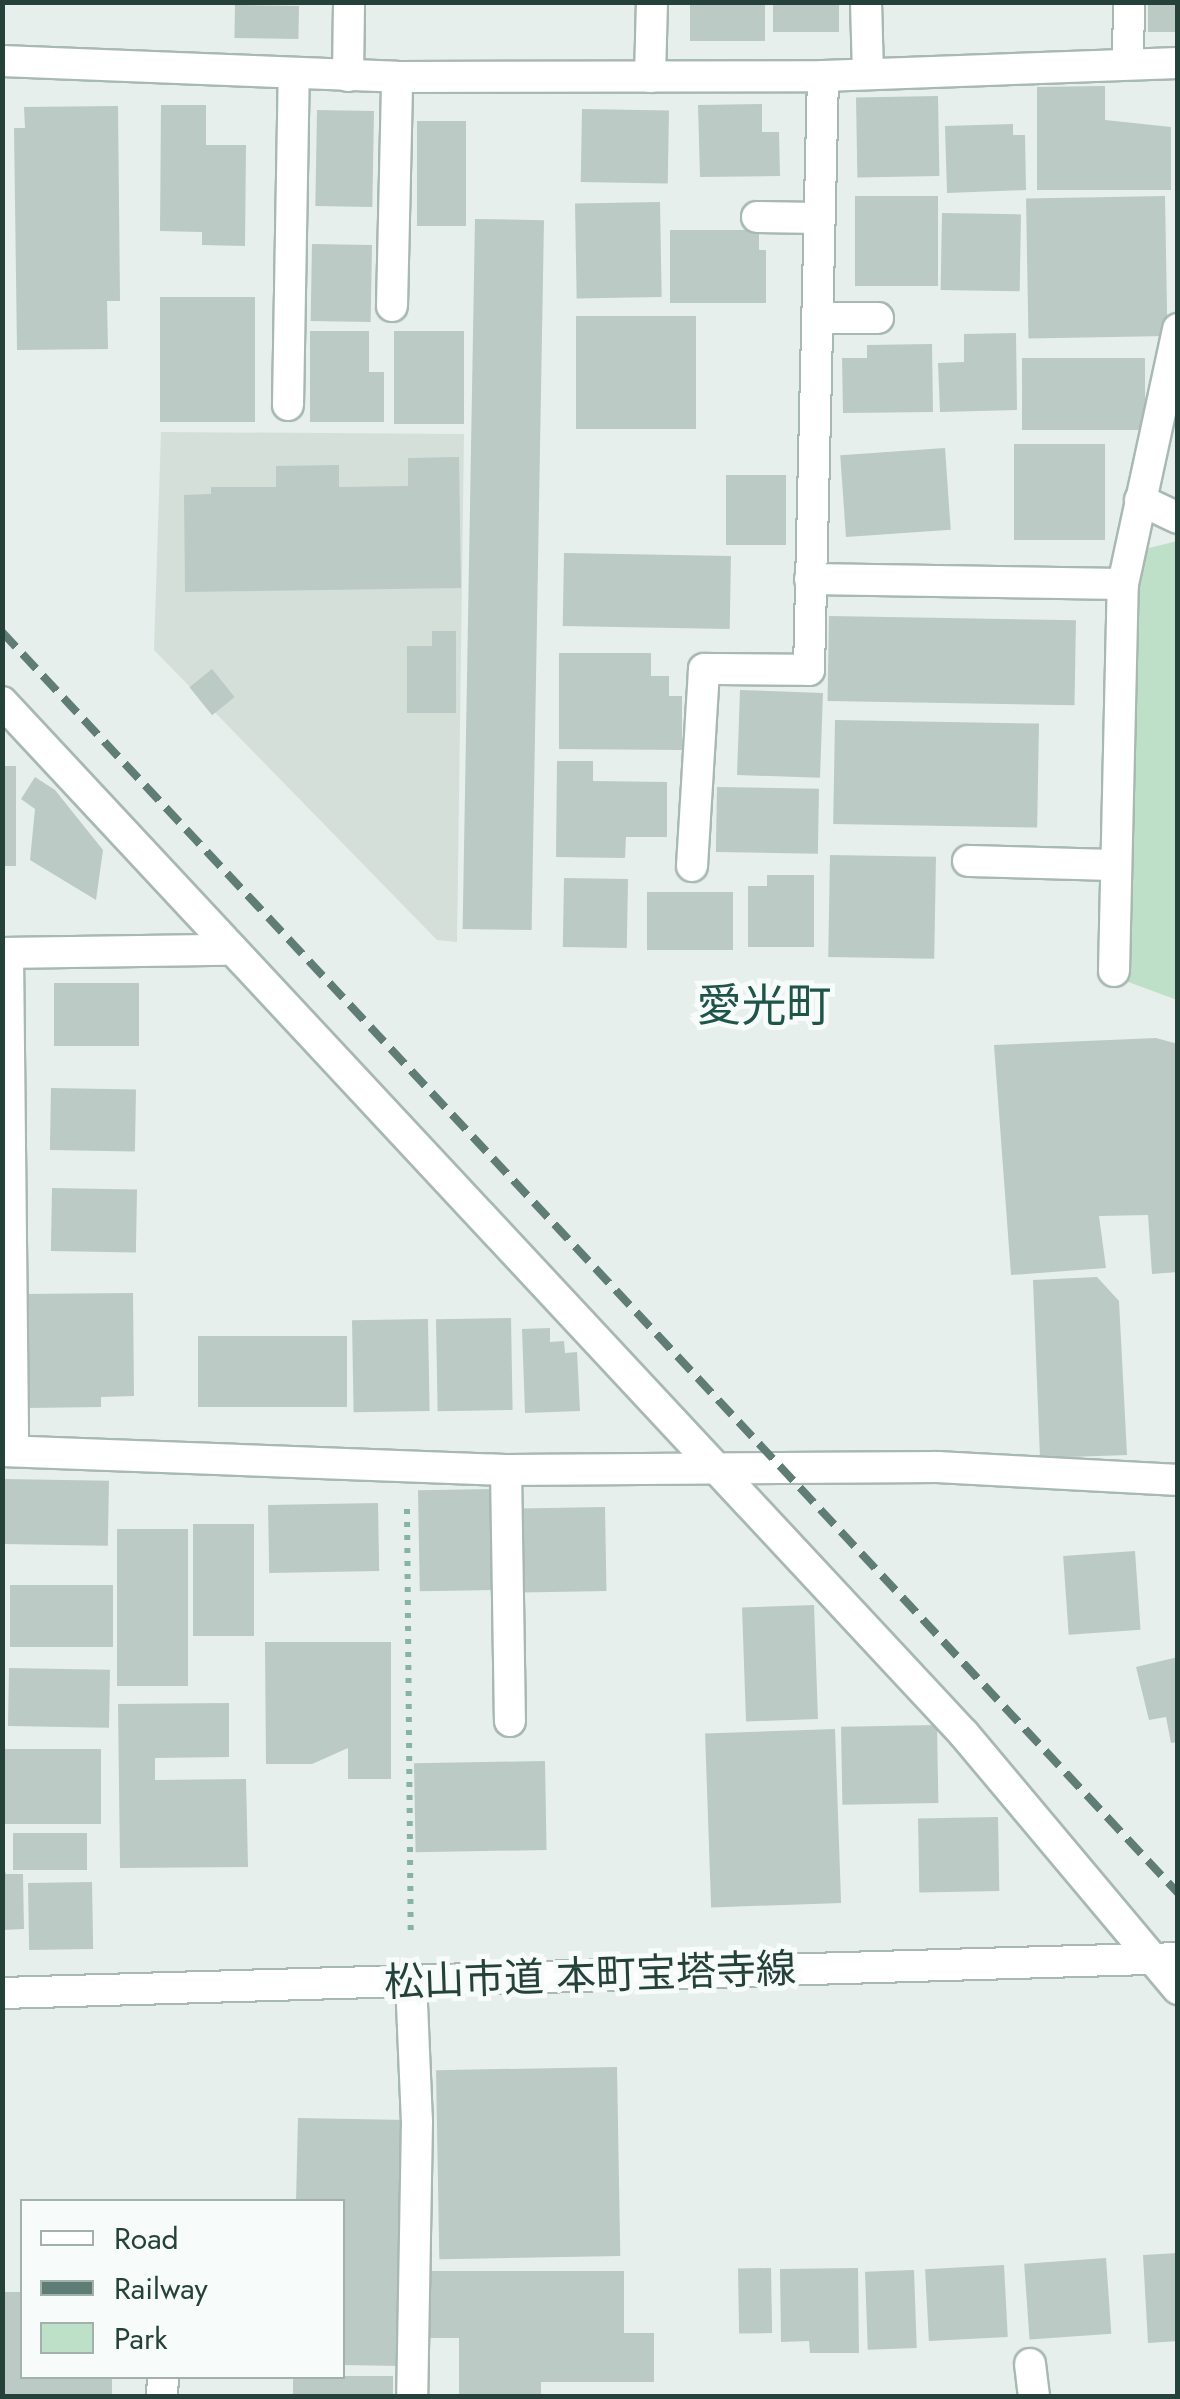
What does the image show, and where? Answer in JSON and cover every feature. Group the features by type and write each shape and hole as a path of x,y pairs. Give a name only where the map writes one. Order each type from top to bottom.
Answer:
{"street":[{"path":"348,2 348,76"},
{"path":"650,76 652,2"},
{"path":"866,2 868,74"},
{"path":"1128,63 1129,2"},
{"path":"2,61 348,76 824,76 1178,63"},
{"path":"288,405 294,74"},
{"path":"392,306 397,76"},
{"path":"692,866 704,670 809,670 824,76"},
{"path":"756,217 819,218"},
{"path":"817,318 878,318"},
{"path":"1114,971 1123,584 1178,328"},
{"path":"1140,500 1178,518"},
{"path":"810,579 1123,584"},
{"path":"2,702 228,950 964,1734 1164,1958 1178,1989"},
{"path":"968,861 1115,865"},
{"path":"228,950 5,954 8,1451 506,1470 717,1472 938,1466 1178,1480"},
{"path":"506,1470 510,1722"},
{"name":"松山市道 本町宝塔寺線","path":"2,1994 1164,1958"},
{"path":"411,1980 417,2121 412,2396"},
{"path":"1030,2364 1034,2396"}],"path":[{"path":"406,1468 411,1980"}],"shaded area":[{"path":"161,432 464,434 457,942 437,940 154,650"}],"green space":[{"path":"1177,541 1177,1000 1123,980 1138,589 1145,549"}],"building":[{"path":"690,2 765,2 765,41 690,41"},
{"path":"773,2 839,2 839,32 773,32"},
{"path":"1148,2 1178,2 1178,32 1148,32"},
{"path":"235,5 299,6 298,39 234,38"},
{"path":"1105,86 1105,120 1171,127 1171,190 1037,190 1037,87"},
{"path":"938,96 939,176 857,177 856,97"},
{"path":"762,104 762,132 779,132 780,176 700,177 698,105"},
{"path":"161,105 206,105 206,145 246,145 245,246 202,245 202,232 160,231"},
{"path":"118,106 120,301 107,301 108,349 17,350 14,128 25,128 24,107"},
{"path":"582,109 669,111 668,184 581,182"},
{"path":"317,110 374,111 372,207 315,206"},
{"path":"417,121 466,121 466,226 417,226"},
{"path":"1013,124 1013,135 1025,135 1026,190 947,193 945,126"},
{"path":"855,196 938,196 938,286 855,286"},
{"path":"1165,196 1167,336 1028,338 1026,198"},
{"path":"660,202 662,297 577,298 575,203"},
{"path":"942,213 1021,214 1020,291 941,290"},
{"path":"475,219 544,220 532,930 463,929"},
{"path":"670,230 759,230 759,250 766,250 766,303 670,303"},
{"path":"312,244 372,245 371,322 311,321"},
{"path":"160,297 255,297 255,422 160,422"},
{"path":"576,316 696,316 696,429 576,429"},
{"path":"310,331 369,331 369,372 384,372 384,422 310,422"},
{"path":"394,331 464,331 464,424 394,424"},
{"path":"1016,333 1017,410 940,412 938,363 964,362 964,334"},
{"path":"932,344 933,412 843,413 842,358 867,358 867,345"},
{"path":"1022,358 1145,358 1145,430 1022,430"},
{"path":"1014,444 1105,444 1105,540 1014,540"},
{"path":"945,448 951,530 846,537 840,455"},
{"path":"459,457 461,588 185,592 184,495 211,494 211,487 276,487 276,466 339,465 339,487 408,486 408,458"},
{"path":"726,475 786,475 786,545 726,545"},
{"path":"564,553 731,556 730,629 563,626"},
{"path":"829,616 1076,620 1074,705 828,701"},
{"path":"432,631 456,631 456,713 407,713 407,646 432,646"},
{"path":"559,653 651,653 651,676 669,676 669,696 682,696 682,750 559,749"},
{"path":"212,669 235,697 212,715 189,687"},
{"path":"740,690 823,693 820,778 737,775"},
{"path":"835,720 1039,724 1037,828 833,824"},
{"path":"557,761 593,761 593,781 667,782 667,837 626,837 625,858 556,857"},
{"path":"2,766 16,766 16,866 2,866"},
{"path":"35,777 55,790 103,850 96,900 30,860 35,809 21,799"},
{"path":"717,787 819,789 818,854 716,852"},
{"path":"830,855 936,857 934,959 828,957"},
{"path":"767,875 814,875 814,947 748,947 748,886 767,886"},
{"path":"564,878 628,879 627,948 563,947"},
{"path":"647,892 733,892 733,950 647,950"},
{"path":"54,983 139,983 139,1046 54,1046"},
{"path":"1156,1038 1178,1044 1178,1272 1152,1274 1148,1215 1099,1216 1106,1268 1011,1275 994,1045"},
{"path":"51,1088 136,1089 135,1151 50,1150"},
{"path":"52,1188 137,1189 136,1252 51,1251"},
{"path":"1097,1277 1119,1301 1127,1455 1040,1458 1033,1280"},
{"path":"133,1293 134,1396 101,1397 101,1407 26,1408 25,1294"},
{"path":"511,1318 513,1410 438,1411 436,1319"},
{"path":"428,1319 430,1411 354,1412 352,1320"},
{"path":"550,1328 550,1342 564,1341 565,1353 577,1352 580,1411 525,1413 522,1329"},
{"path":"198,1336 347,1336 347,1407 198,1407"},
{"path":"4,1479 109,1481 108,1546 3,1544"},
{"path":"494,1489 496,1590 420,1591 418,1490"},
{"path":"378,1503 379,1571 269,1573 268,1505"},
{"path":"605,1507 606,1591 521,1592 520,1508"},
{"path":"193,1524 254,1524 254,1636 193,1636"},
{"path":"117,1529 188,1529 188,1686 117,1686"},
{"path":"1135,1551 1141,1630 1069,1635 1063,1556"},
{"path":"10,1585 113,1585 113,1647 10,1647"},
{"path":"814,1605 818,1719 746,1721 742,1608"},
{"path":"265,1642 391,1642 391,1779 348,1779 348,1748 312,1764 266,1764"},
{"path":"1178,1657 1178,1742 1171,1743 1166,1717 1149,1720 1136,1667"},
{"path":"9,1668 110,1670 109,1728 8,1726"},
{"path":"229,1703 229,1757 155,1758 155,1780 246,1779 248,1867 120,1868 118,1704"},
{"path":"937,1725 938,1803 842,1805 841,1727"},
{"path":"835,1729 841,1903 711,1907 705,1734"},
{"path":"2,1749 101,1749 101,1824 2,1824"},
{"path":"545,1761 547,1850 416,1852 414,1763"},
{"path":"998,1817 999,1891 919,1892 918,1818"},
{"path":"13,1833 87,1833 87,1870 13,1870"},
{"path":"2,1865 6,1874 23,1874 24,1929 2,1930"},
{"path":"92,1882 93,1949 29,1950 28,1883"},
{"path":"617,2067 620,2256 439,2259 436,2070"},
{"path":"298,2118 407,2120 402,2366 345,2365 345,2199 296,2199"},
{"path":"1178,2253 1178,2341 1148,2343 1143,2255"},
{"path":"1106,2258 1111,2334 1030,2340 1024,2264"},
{"path":"1004,2265 1008,2337 929,2341 925,2269"},
{"path":"771,2268 772,2333 739,2334 738,2269"},
{"path":"858,2268 859,2353 810,2353 809,2341 781,2342 780,2269"},
{"path":"914,2270 917,2348 868,2350 865,2272"},
{"path":"426,2271 624,2271 624,2333 654,2333 654,2382 541,2382 541,2396 459,2396 459,2338 426,2338"},
{"path":"2,2292 20,2292 20,2379 112,2379 112,2396 2,2396"},
{"path":"393,2376 393,2396 293,2396 293,2379"}],"railway":[{"path":"2,632 1178,1893"}],"district":[{"name":"愛光町","path":"764,1006"}]}
